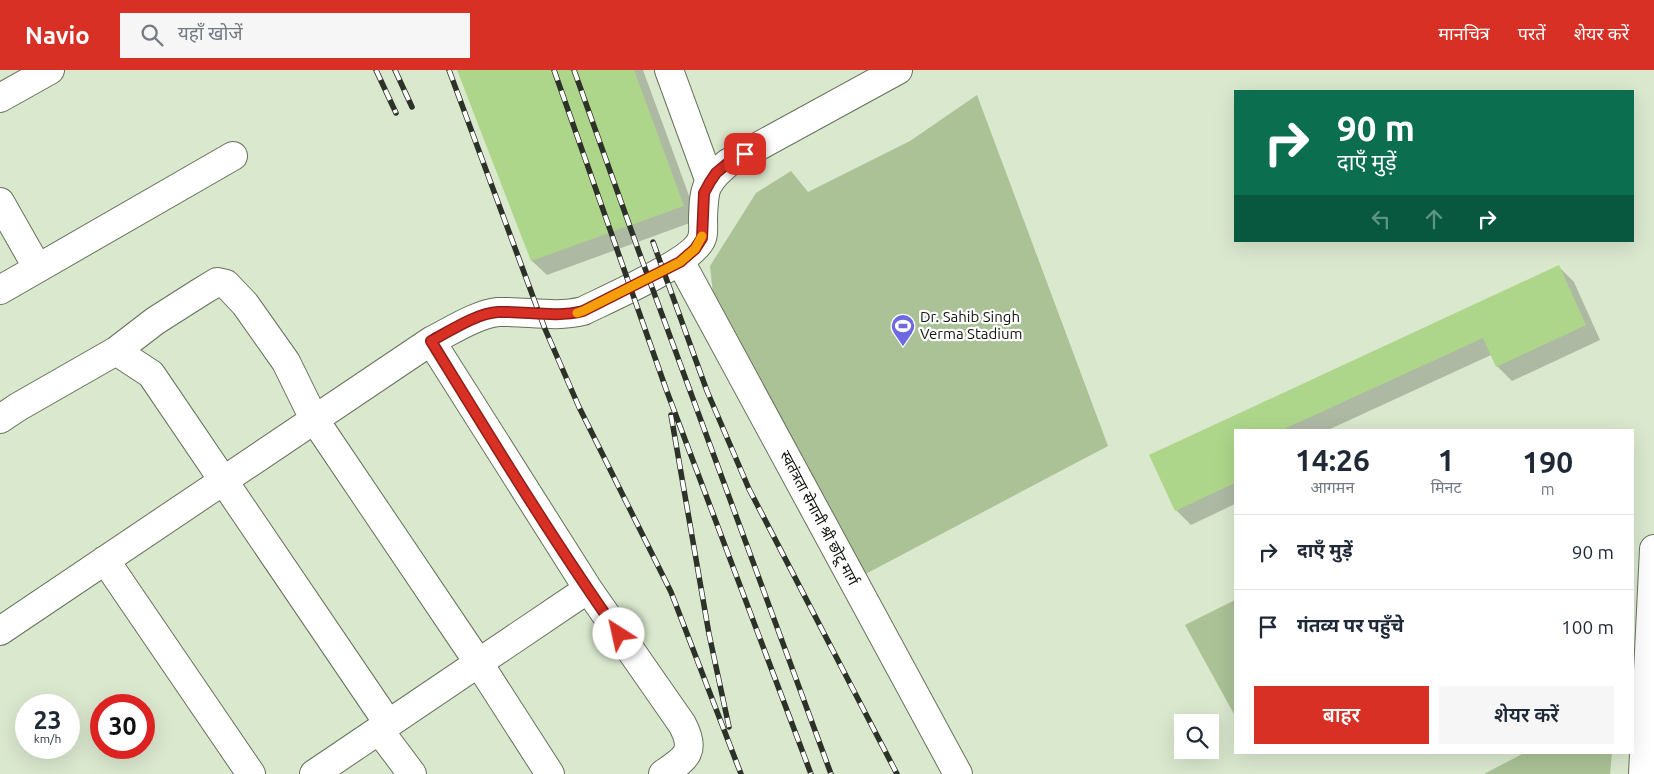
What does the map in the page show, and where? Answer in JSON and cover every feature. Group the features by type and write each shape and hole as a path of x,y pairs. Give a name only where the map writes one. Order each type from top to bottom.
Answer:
{"street":[{"path":"0,98 50,70"},
{"path":"669,70 710,182"},
{"path":"0,631 431,341 483,315 498,312 568,315 583,311 680,262 695,249 702,238 704,193 716,173 728,163 898,70"},
{"path":"0,290 233,156"},
{"path":"0,202 37,267"},
{"name":"स्वतंत्रता सेनानी श्री छोटू मार्ग","path":"680,262 958,774"},
{"path":"0,419 116,351 155,321 217,282 226,284 245,304 286,362 314,419 478,662 550,774"},
{"path":"431,341 588,589 689,736 690,749 683,760 663,774"},
{"path":"116,351 151,374 224,480 384,727 412,774"},
{"path":"1643,774 1651,698 1654,549"},
{"path":"105,560 250,774"},
{"path":"314,774 588,589"}],"green space":[{"name":"Dr. Sahib Singh Verma Stadium","path":"977,95 1108,446 858,578 714,303 710,266 756,193 791,171 808,192 910,141"},
{"path":"1234,600 1234,714 1185,625"},
{"path":"1522,754 1612,754 1610,774 1484,774"}],"building":[{"path":"457,70 634,70 684,206 531,261"},
{"path":"1559,265 1586,325 1496,367 1483,338 1284,429 1234,429 1234,483 1175,511 1149,455"}],"railway":[{"path":"376,70 396,113"},
{"path":"395,70 412,107"},
{"path":"449,70 545,329 579,407 671,592 741,774"},
{"path":"554,70 666,389 811,774"},
{"path":"574,70 831,774"},
{"path":"653,242 707,391 749,489 897,774"},
{"path":"671,415 709,634 729,727"}],"slow traffic":[{"path":"577,313 680,262 695,249 702,236"}],"place":[{"name":"Dr. Sahib Singh Verma Stadium","path":"903,347"}],"route":[{"path":"619,634 531,502 431,341 483,315 498,312 568,315 583,311 680,262 695,249 702,238 704,193 710,182 716,173 728,163 745,154"}]}
